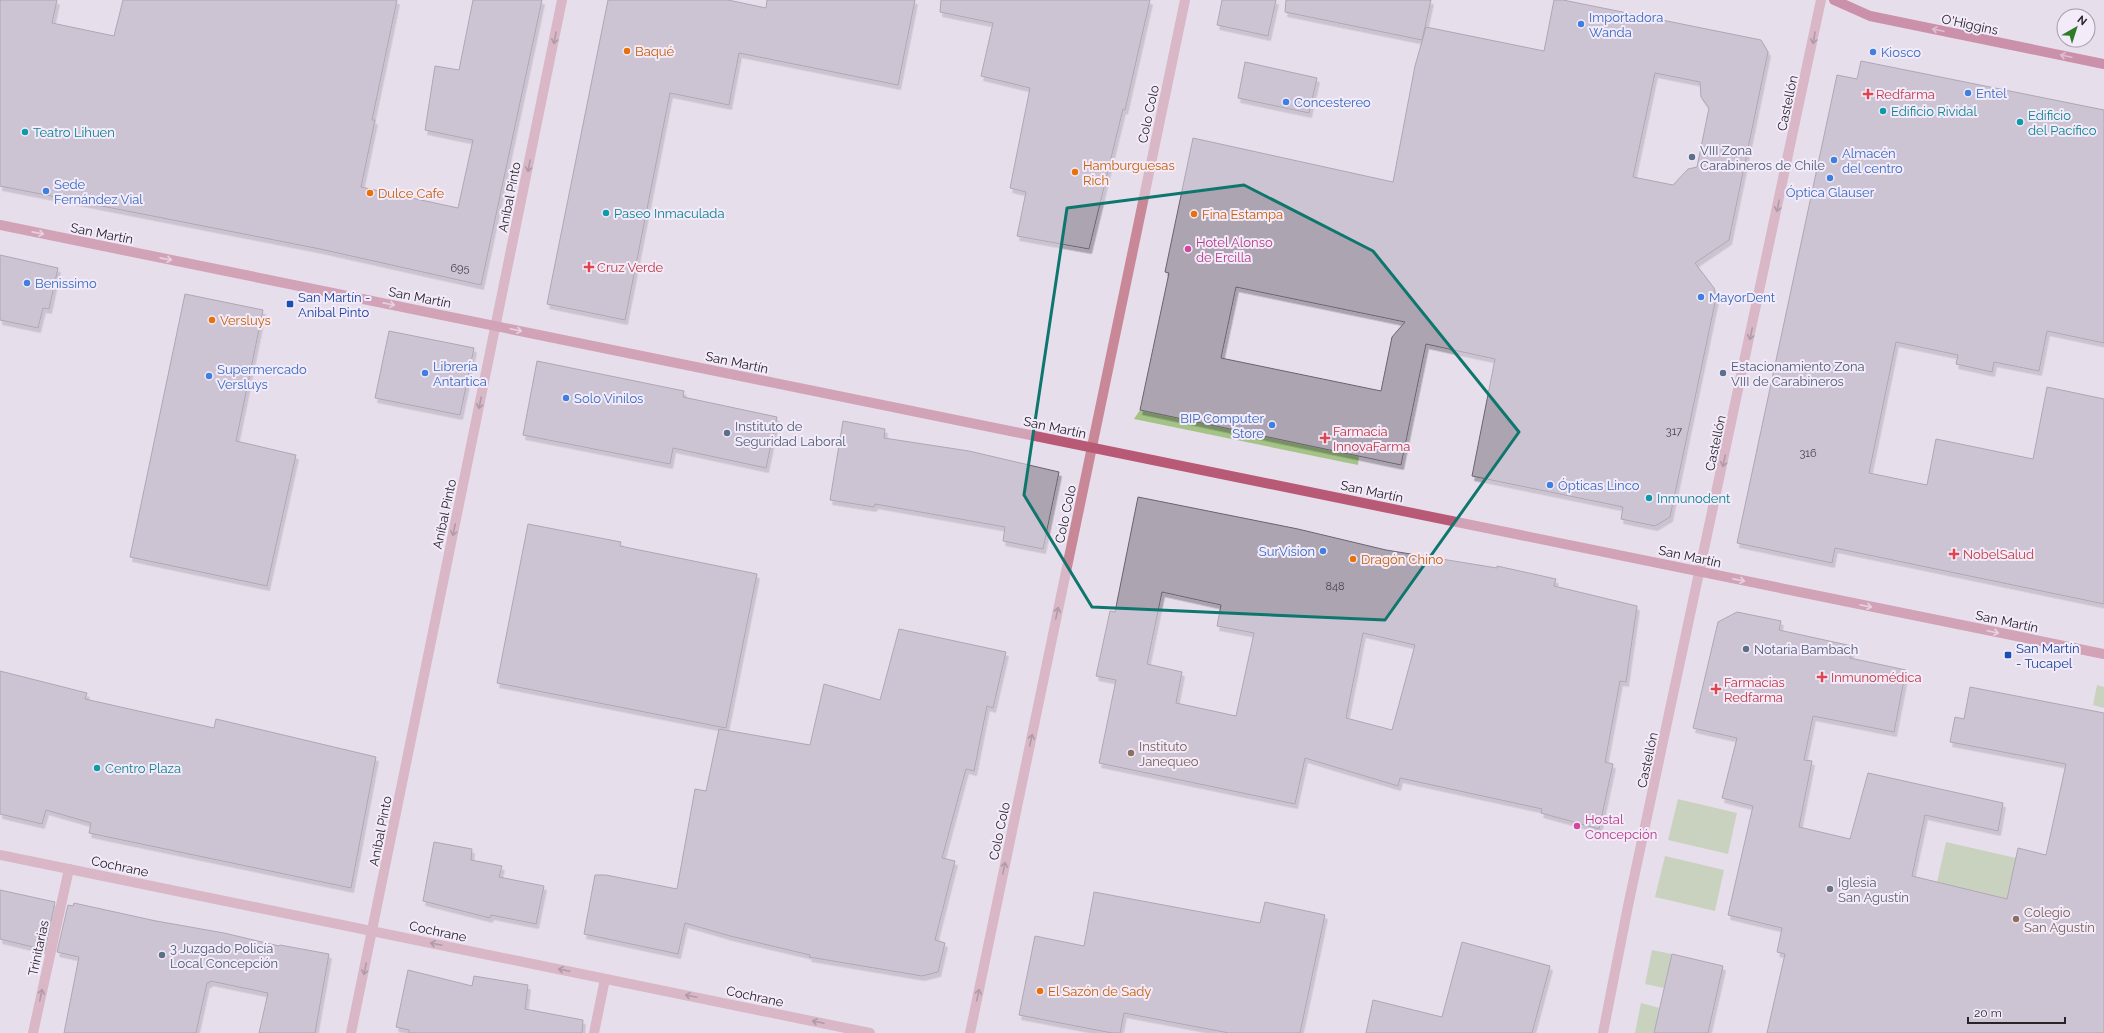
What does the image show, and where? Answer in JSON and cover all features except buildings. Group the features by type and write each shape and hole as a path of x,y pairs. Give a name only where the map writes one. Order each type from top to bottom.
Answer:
{"main road":[{"name":"O'Higgins","path":"1834,0 1870,16 2104,64"},
{"name":"San Martín","path":"0,225 2104,654"}],"street":[{"name":"Aníbal Pinto","path":"351,1033 562,0"},
{"name":"Colo Colo","path":"970,1033 1185,0"},
{"name":"Castellón","path":"1603,1033 1822,0"},
{"name":"Cochrane","path":"0,855 870,1033"},
{"name":"Trinitarias","path":"33,1033 69,869"},
{"path":"594,1033 605,979"}],"highlighted area":[{"path":"1244,185 1373,251 1519,432 1385,620 1092,607 1024,495 1067,208"}],"green space":[{"path":"1140,410 1359,456 1358,465 1134,419"},
{"path":"2097,685 2104,687 2104,708 2093,705"},
{"path":"1678,799 1737,813 1728,854 1668,840"},
{"path":"1946,842 2016,858 2007,899 1937,882"},
{"path":"1665,856 1724,870 1715,911 1655,897"},
{"path":"1652,950 1672,954 1664,988 1645,984"},
{"path":"1641,1003 1660,1008 1654,1033 1635,1033"}],"place":[{"name":"Importadora Wanda","path":"1581,24"},
{"name":"Baqué","path":"627,51"},
{"name":"Kiosco","path":"1873,52"},
{"name":"Entel","path":"1968,93"},
{"name":"Redfarma","path":"1868,94"},
{"name":"Concestereo","path":"1286,102"},
{"name":"Edificio Rividal","path":"1883,111"},
{"name":"Edificio del Pacífico","path":"2020,122"},
{"name":"Teatro Lihuen","path":"25,132"},
{"name":"VIII Zona Carabineros de Chile","path":"1692,157"},
{"name":"Almacén del centro","path":"1834,160"},
{"name":"Hamburguesas Rich","path":"1075,172"},
{"name":"Óptica Glauser","path":"1830,178"},
{"name":"Sede Fernández Vial","path":"46,191"},
{"name":"Dulce Cafe","path":"370,193"},
{"name":"Paseo Inmaculada","path":"606,213"},
{"name":"Fina Estampa","path":"1194,214"},
{"name":"Hotel Alonso de Ercilla","path":"1188,249"},
{"name":"Cruz Verde","path":"589,267"},
{"name":"Benissimo","path":"27,283"},
{"name":"MayorDent","path":"1701,297"},
{"name":"San Martín - Anibal Pinto","path":"290,304"},
{"name":"Versluys","path":"212,320"},
{"name":"Librería Antartica","path":"425,373"},
{"name":"Estacionamiento Zona VIII de Carabineros","path":"1723,373"},
{"name":"Supermercado Versluys","path":"209,376"},
{"name":"Solo Vinilos","path":"566,398"},
{"name":"BIP Computer Store","path":"1272,425"},
{"name":"Instituto de Seguridad Laboral","path":"727,433"},
{"name":"Farmacia InnovaFarma","path":"1325,438"},
{"name":"Ópticas Linco","path":"1550,485"},
{"name":"Inmunodent","path":"1649,498"},
{"name":"SurVision","path":"1323,551"},
{"name":"NobelSalud","path":"1954,554"},
{"name":"Dragón Chino","path":"1353,559"},
{"name":"Notaria Bambach","path":"1746,649"},
{"name":"San Martín - Tucapel","path":"2008,655"},
{"name":"Inmunomédica","path":"1822,677"},
{"name":"Farmacias Redfarma","path":"1716,689"},
{"name":"Instituto Janequeo","path":"1131,753"},
{"name":"Centro Plaza","path":"97,768"},
{"name":"Hostal Concepción","path":"1577,826"},
{"name":"Iglesia San Agustín","path":"1830,889"},
{"name":"Colegio San Agustín","path":"2016,919"},
{"name":"3 Juzgado Policía Local Concepción","path":"162,955"},
{"name":"El Sazón de Sady","path":"1040,991"}]}
